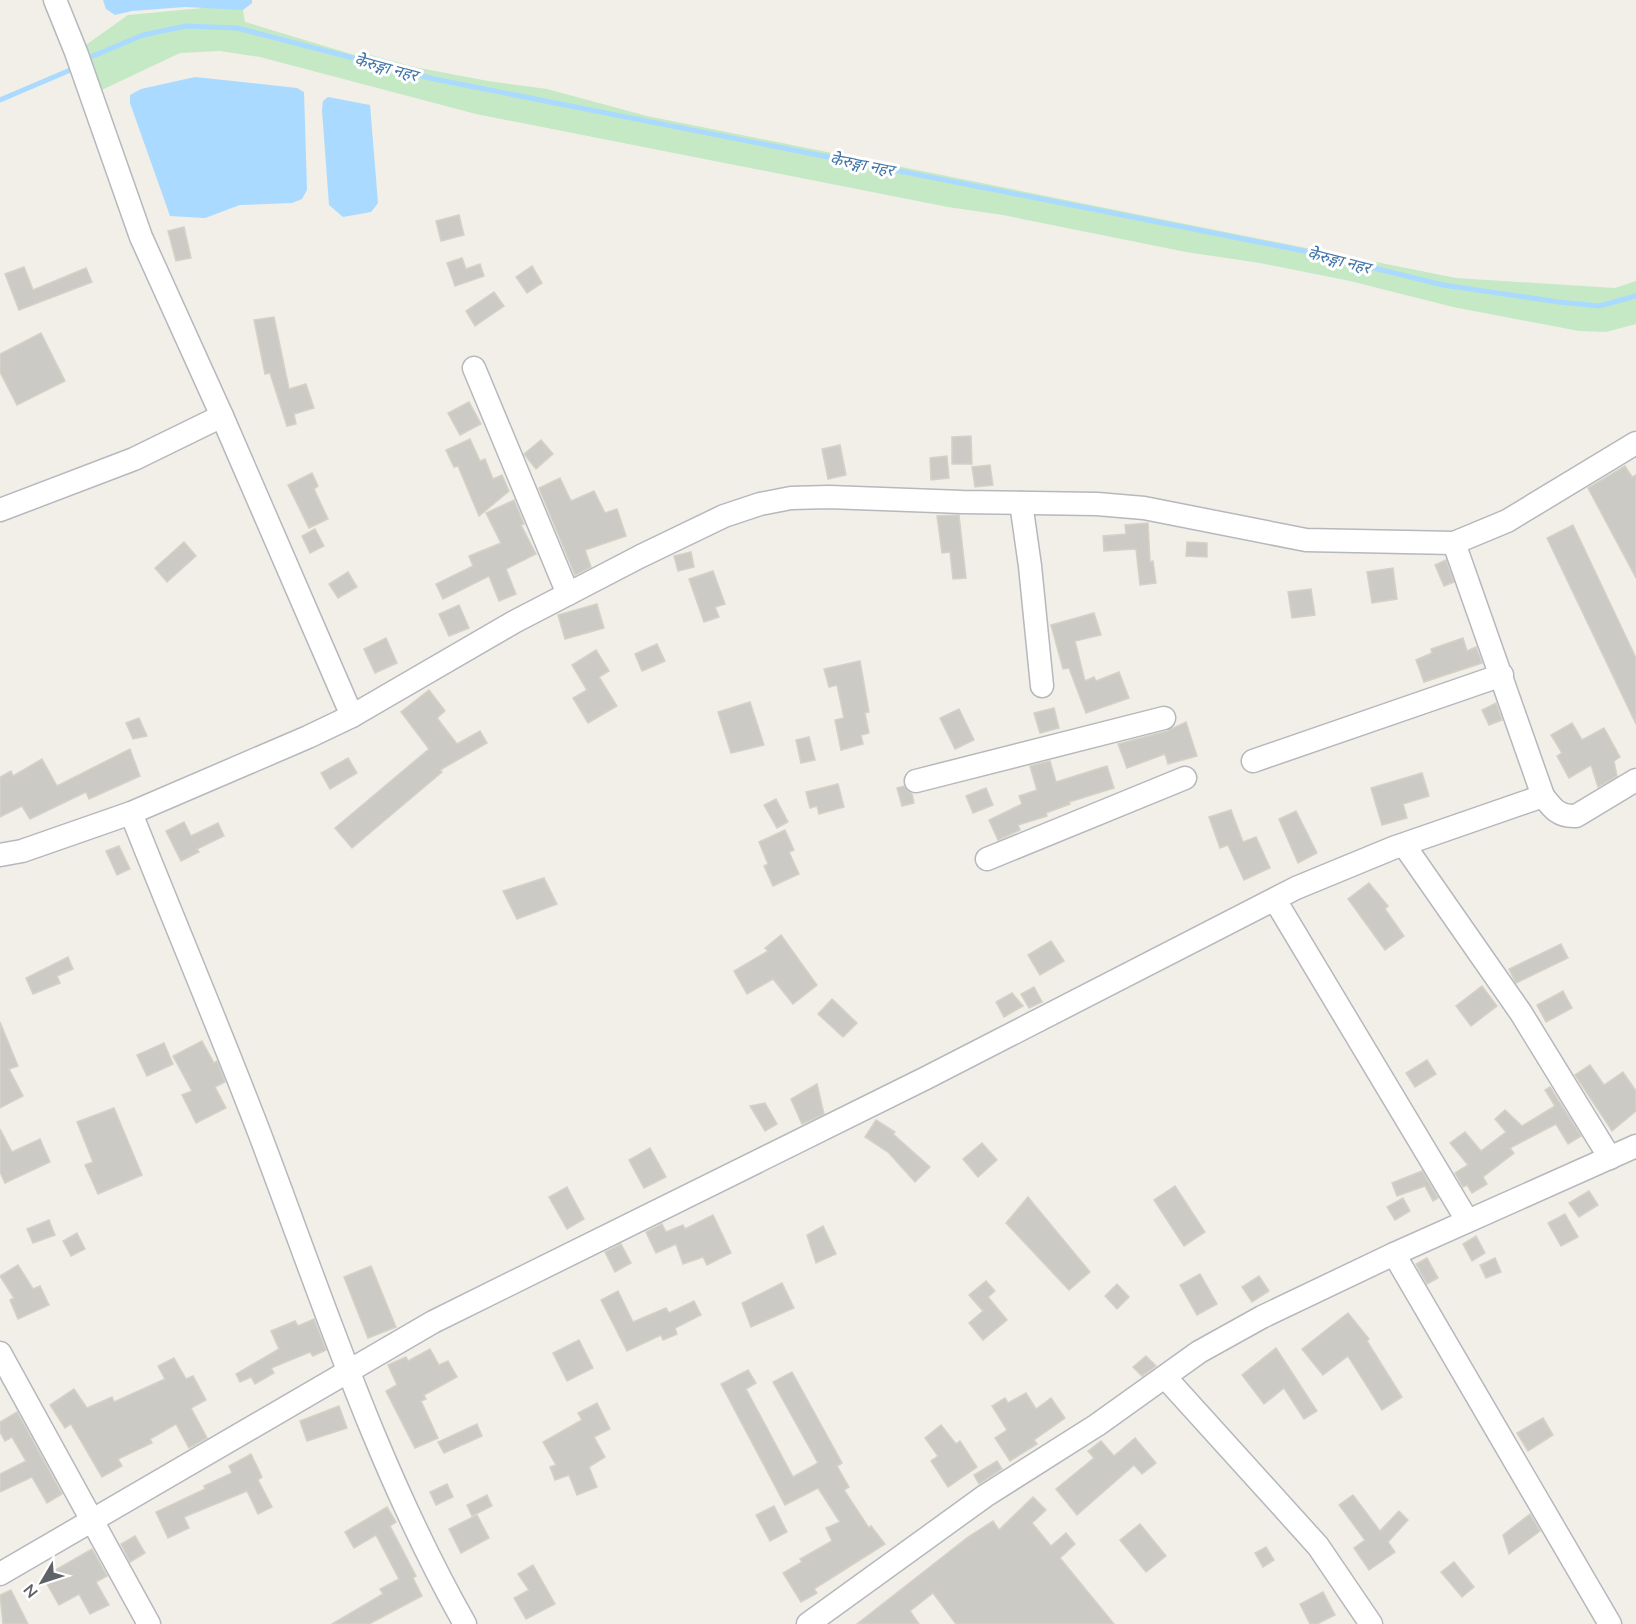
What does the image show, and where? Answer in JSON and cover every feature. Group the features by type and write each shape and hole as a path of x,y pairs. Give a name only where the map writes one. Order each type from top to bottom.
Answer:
{"street":[{"path":"55,0 76,52 141,237 222,416 352,716"},
{"path":"474,368 568,594"},
{"path":"0,510 135,459 222,416"},
{"path":"0,855 22,851 131,813 352,716 514,622 724,516 760,504 790,498 829,497 1097,504 1144,508 1306,540 1454,543 1507,521 1636,443"},
{"path":"1021,503 1042,686"},
{"path":"1454,543 1543,796 1556,812 1566,816 1576,816 1636,780"},
{"path":"1253,761 1502,675"},
{"path":"916,781 1164,718"},
{"path":"987,859 1185,778"},
{"path":"0,1574 433,1322 817,1133 1296,888 1404,845 1543,796"},
{"path":"131,813 259,1131 372,1431 429,1560 465,1624"},
{"path":"1404,845 1521,1013 1610,1158"},
{"path":"1275,900 1467,1220"},
{"path":"808,1624 985,1496 1097,1425 1198,1352 1262,1317 1394,1254 1636,1146"},
{"path":"1394,1254 1610,1624"},
{"path":"0,1354 149,1624"},
{"path":"1165,1377 1318,1546 1371,1624"}],"green space":[{"path":"224,6 243,10 245,22 361,57 371,55 414,67 547,89 647,116 1456,278 1615,288 1636,281 1636,324 1606,332 1579,331 1453,307 1350,281 1260,263 1186,252 1003,215 948,207 476,114 260,57 220,51 180,53 91,95 76,52 128,15"}],"water":[{"path":"103,0 252,0 252,3 243,10 185,7 132,11 115,15 106,9"},
{"path":"195,77 297,88 304,92 307,190 302,199 292,203 240,205 205,218 170,216 130,103 130,95 141,89"},
{"path":"328,97 370,105 378,203 371,212 343,217 329,205 322,110 323,101"}],"building":[{"path":"459,215 464,235 441,241 436,221"},
{"path":"184,227 191,258 176,261 168,231"},
{"path":"462,258 466,269 480,264 484,276 455,286 447,263"},
{"path":"532,266 542,283 527,293 516,277"},
{"path":"24,267 33,290 86,268 92,282 19,310 5,274"},
{"path":"494,292 504,306 475,326 466,311"},
{"path":"274,317 289,389 306,384 314,408 294,414 296,424 287,426 270,373 265,374 254,320"},
{"path":"41,333 65,381 17,405 0,372 0,354"},
{"path":"469,402 481,424 460,435 448,413"},
{"path":"971,436 972,464 952,464 952,437"},
{"path":"470,439 480,461 485,459 493,479 502,475 509,491 479,516 458,466 454,467 446,450"},
{"path":"541,440 553,454 536,469 524,454"},
{"path":"840,445 846,475 828,479 822,449"},
{"path":"947,456 949,478 931,480 930,458"},
{"path":"990,465 993,485 975,487 972,467"},
{"path":"1625,466 1632,477 1636,475 1636,578 1588,488"},
{"path":"312,473 318,486 314,489 328,519 309,528 288,485"},
{"path":"560,478 571,501 594,491 605,513 617,509 626,536 585,550 591,567 575,575 539,488"},
{"path":"514,500 524,524 521,525 536,554 506,569 516,594 499,601 489,576 443,599 436,584 473,566 469,556 501,543 486,513"},
{"path":"959,515 966,578 953,579 950,552 942,553 937,516"},
{"path":"1148,523 1150,562 1153,561 1156,583 1140,585 1136,549 1104,551 1103,536 1126,534 1125,525"},
{"path":"1573,525 1636,658 1636,724 1547,538"},
{"path":"315,529 324,546 310,553 302,536"},
{"path":"184,542 196,556 167,582 155,568"},
{"path":"1187,542 1207,543 1207,557 1186,556"},
{"path":"691,552 694,567 678,571 674,556"},
{"path":"1446,560 1454,582 1444,586 1435,565"},
{"path":"1393,568 1397,599 1372,603 1367,572"},
{"path":"713,571 725,604 715,607 719,617 704,622 689,579"},
{"path":"348,572 357,587 338,598 329,584"},
{"path":"1311,589 1315,615 1292,618 1288,592"},
{"path":"597,604 604,628 565,639 558,615"},
{"path":"459,605 469,628 449,636 439,614"},
{"path":"1094,613 1101,635 1075,641 1085,681 1094,677 1096,681 1119,672 1129,698 1086,713 1069,668 1063,669 1051,625"},
{"path":"386,638 397,663 375,673 364,649"},
{"path":"1463,638 1467,651 1476,647 1482,663 1424,682 1416,660 1432,653 1431,649"},
{"path":"657,644 665,661 642,671 635,654"},
{"path":"596,650 609,671 599,677 617,706 588,723 573,698 587,690 572,665"},
{"path":"860,661 869,712 865,713 869,733 861,735 863,744 841,750 835,720 844,718 837,685 829,687 824,669"},
{"path":"429,690 445,711 437,718 457,744 480,731 487,743 440,770 442,772 352,848 335,828 429,749 401,712"},
{"path":"750,702 764,745 731,753 718,712"},
{"path":"1496,703 1502,720 1489,725 1482,710"},
{"path":"1054,708 1059,728 1040,733 1034,713"},
{"path":"959,709 974,740 955,749 940,718"},
{"path":"139,718 147,736 133,739 126,723"},
{"path":"1186,722 1197,756 1168,764 1165,754 1127,768 1118,744 1167,731"},
{"path":"1572,723 1582,740 1604,728 1620,757 1614,761 1617,776 1598,787 1591,765 1569,778 1557,756 1562,753 1551,735"},
{"path":"809,737 815,760 801,763 796,740"},
{"path":"130,749 140,776 89,799 86,792 30,819 22,806 0,817 0,777 11,771 13,776 42,759 57,786"},
{"path":"348,758 357,773 330,789 321,773"},
{"path":"1050,761 1056,782 1107,766 1114,788 1069,802 1070,804 1046,813 1047,816 1018,825 1020,830 998,840 989,820 1022,804 1019,796 1037,790 1030,766"},
{"path":"1422,773 1429,796 1403,804 1407,818 1382,825 1371,788"},
{"path":"838,784 844,807 819,814 817,806 810,808 806,792"},
{"path":"904,786 912,794 914,803 902,806 897,788"},
{"path":"986,788 993,805 973,813 966,796"},
{"path":"776,799 788,822 777,828 764,805"},
{"path":"1231,810 1243,842 1256,837 1270,868 1244,880 1228,845 1220,848 1209,817"},
{"path":"1296,811 1317,853 1298,863 1279,819"},
{"path":"184,822 191,836 218,823 224,836 197,849 199,852 181,861 166,831"},
{"path":"785,830 794,850 789,852 799,874 773,886 764,866 768,864 759,842"},
{"path":"119,846 130,869 117,875 106,851"},
{"path":"544,878 557,904 517,919 503,891"},
{"path":"1369,883 1388,906 1385,909 1404,936 1385,950 1348,899"},
{"path":"781,935 817,985 793,1004 773,979 747,994 734,971 768,951 765,948"},
{"path":"1051,941 1064,961 1040,975 1028,955"},
{"path":"1561,944 1568,958 1516,983 1509,969"},
{"path":"68,957 73,969 57,976 60,983 33,994 26,978"},
{"path":"1482,986 1497,1006 1471,1026 1456,1006"},
{"path":"1034,987 1042,1002 1029,1008 1021,994"},
{"path":"1563,991 1572,1008 1546,1022 1537,1005"},
{"path":"1012,993 1023,1006 1004,1017 996,1002"},
{"path":"832,999 857,1023 843,1037 818,1014"},
{"path":"0,1022 18,1066 9,1069 23,1096 0,1108"},
{"path":"202,1041 214,1063 217,1061 225,1082 215,1087 226,1108 196,1123 182,1095 192,1091 173,1056"},
{"path":"164,1043 173,1064 147,1076 137,1055"},
{"path":"1427,1060 1436,1074 1415,1087 1406,1073"},
{"path":"1590,1065 1604,1085 1623,1072 1636,1091 1636,1111 1612,1131 1575,1075"},
{"path":"817,1084 824,1114 802,1124 791,1099"},
{"path":"1550,1087 1581,1136 1568,1144 1556,1124 1510,1148 1514,1153 1483,1177 1487,1184 1472,1193 1467,1185 1463,1187 1455,1173 1468,1165 1450,1143 1465,1132 1481,1151 1506,1132 1495,1119 1505,1110 1522,1126 1555,1106 1545,1090"},
{"path":"765,1103 777,1124 765,1131 750,1106"},
{"path":"114,1108 142,1175 98,1194 85,1165 93,1162 77,1122"},
{"path":"876,1120 895,1132 893,1134 930,1167 915,1182 888,1152 865,1137"},
{"path":"0,1129 12,1152 40,1139 50,1162 5,1183 0,1172"},
{"path":"982,1143 997,1160 978,1177 963,1159"},
{"path":"650,1148 666,1177 644,1188 629,1160"},
{"path":"1422,1171 1438,1198 1433,1201 1425,1186 1397,1196 1392,1183"},
{"path":"1175,1186 1205,1232 1184,1246 1154,1200"},
{"path":"567,1187 584,1219 567,1229 549,1197"},
{"path":"1589,1191 1598,1205 1579,1217 1569,1203"},
{"path":"1028,1197 1090,1272 1069,1290 1006,1223"},
{"path":"1403,1198 1410,1211 1395,1220 1387,1207"},
{"path":"1565,1214 1578,1237 1561,1246 1548,1223"},
{"path":"713,1215 731,1253 707,1265 703,1257 683,1264 676,1244 656,1253 646,1232 662,1224 666,1232 683,1225 685,1229"},
{"path":"49,1220 55,1235 33,1243 27,1229"},
{"path":"823,1226 836,1254 816,1263 807,1235"},
{"path":"77,1233 85,1249 71,1256 63,1241"},
{"path":"1476,1236 1485,1253 1472,1261 1463,1244"},
{"path":"621,1244 631,1263 615,1272 605,1252"},
{"path":"1427,1258 1438,1278 1427,1284 1416,1264"},
{"path":"1495,1258 1501,1272 1486,1278 1480,1265"},
{"path":"18,1265 33,1289 40,1286 49,1305 18,1319 10,1300 14,1298 0,1276"},
{"path":"371,1266 396,1327 368,1338 344,1277"},
{"path":"1200,1274 1217,1304 1197,1315 1180,1285"},
{"path":"1259,1276 1269,1291 1252,1302 1242,1287"},
{"path":"986,1281 995,1291 988,1297 1007,1320 983,1340 969,1323 983,1311 969,1295"},
{"path":"782,1283 794,1308 751,1327 742,1303"},
{"path":"1117,1284 1129,1297 1117,1309 1105,1296"},
{"path":"618,1291 633,1322 666,1308 669,1313 694,1301 701,1315 675,1328 677,1334 663,1340 661,1335 627,1351 601,1300"},
{"path":"1348,1313 1369,1339 1367,1341 1402,1397 1382,1410 1348,1356 1323,1375 1302,1349"},
{"path":"314,1319 326,1350 313,1356 310,1352 271,1368 274,1373 255,1384 251,1377 240,1382 236,1374 279,1349 271,1331 295,1321 298,1326"},
{"path":"579,1340 593,1368 567,1381 553,1353"},
{"path":"1276,1348 1317,1411 1304,1419 1284,1388 1264,1404 1242,1375"},
{"path":"430,1349 439,1365 448,1361 457,1377 424,1395 426,1399 421,1401 438,1438 415,1448 386,1391 397,1385 388,1365 406,1357 408,1361"},
{"path":"1146,1356 1156,1366 1142,1376 1133,1367"},
{"path":"174,1358 186,1379 193,1376 206,1400 191,1408 207,1438 189,1448 176,1424 150,1439 152,1443 118,1459 122,1466 102,1477 71,1424 65,1428 50,1405 74,1389 87,1408 112,1397 114,1402 165,1379 158,1366"},
{"path":"748,1370 756,1383 746,1389 793,1477 818,1463 773,1382 792,1372 842,1463 837,1466 849,1487 844,1490 869,1528 871,1526 885,1544 814,1589 817,1593 801,1602 783,1573 802,1562 800,1559 832,1541 826,1528 840,1522 818,1488 785,1505 721,1384"},
{"path":"1026,1393 1036,1409 1051,1398 1065,1418 1034,1440 1037,1444 1010,1461 995,1438 1007,1430 992,1406 1005,1398 1008,1403"},
{"path":"597,1403 610,1429 594,1437 605,1457 589,1467 597,1487 577,1495 569,1475 555,1480 550,1467 556,1465 543,1442 582,1420 578,1413"},
{"path":"339,1406 347,1428 307,1441 300,1421"},
{"path":"17,1412 62,1494 47,1503 32,1477 0,1492 0,1474 26,1461 12,1437 5,1441 0,1432 0,1422"},
{"path":"1543,1418 1553,1435 1528,1451 1517,1433"},
{"path":"477,1424 482,1436 444,1453 438,1442"},
{"path":"941,1425 956,1444 960,1441 977,1467 948,1487 931,1461 938,1456 925,1438"},
{"path":"1135,1438 1156,1463 1142,1474 1134,1465 1077,1515 1056,1489 1094,1458 1088,1451 1101,1441 1114,1456"},
{"path":"251,1454 262,1477 258,1480 272,1507 258,1514 247,1491 184,1517 189,1528 168,1538 156,1512 205,1489 204,1486 232,1473 229,1466"},
{"path":"997,1461 1002,1469 979,1484 974,1475"},
{"path":"447,1484 453,1497 436,1505 430,1492"},
{"path":"487,1495 492,1506 472,1516 467,1505"},
{"path":"1353,1495 1380,1531 1399,1511 1408,1520 1388,1542 1395,1552 1369,1570 1354,1548 1365,1540 1339,1505"},
{"path":"1033,1497 1046,1510 1032,1523 1051,1546 1066,1533 1075,1544 1060,1558 1114,1624 956,1624 933,1593 910,1611 919,1624 857,1624 968,1537 993,1521 999,1530"},
{"path":"774,1506 787,1532 770,1541 756,1515"},
{"path":"387,1507 396,1522 390,1526 416,1576 413,1578 422,1596 369,1624 332,1624 383,1594 380,1589 399,1579 376,1535 354,1548 345,1532"},
{"path":"1530,1514 1540,1531 1509,1554 1503,1535"},
{"path":"477,1515 489,1538 461,1553 449,1529"},
{"path":"1140,1524 1166,1556 1146,1572 1120,1540"},
{"path":"135,1536 145,1553 130,1562 121,1544"},
{"path":"1266,1547 1274,1560 1263,1567 1255,1553"},
{"path":"92,1549 107,1576 96,1582 109,1605 90,1614 79,1594 59,1605 43,1577"},
{"path":"1454,1562 1474,1587 1462,1597 1441,1572"},
{"path":"533,1565 555,1604 526,1619 514,1598 529,1590 518,1574"},
{"path":"11,1590 28,1624 3,1624 0,1595"},
{"path":"1323,1592 1335,1615 1317,1624 1310,1624 1300,1604"}],"waterway":[{"name":"केेरुङ्गा नहर","path":"93,56 143,35 186,26 237,28 434,79 1304,251 1443,285 1599,306 1636,296"},
{"name":"केेरुङ्गा नहर","path":"0,100 75,68"}]}
